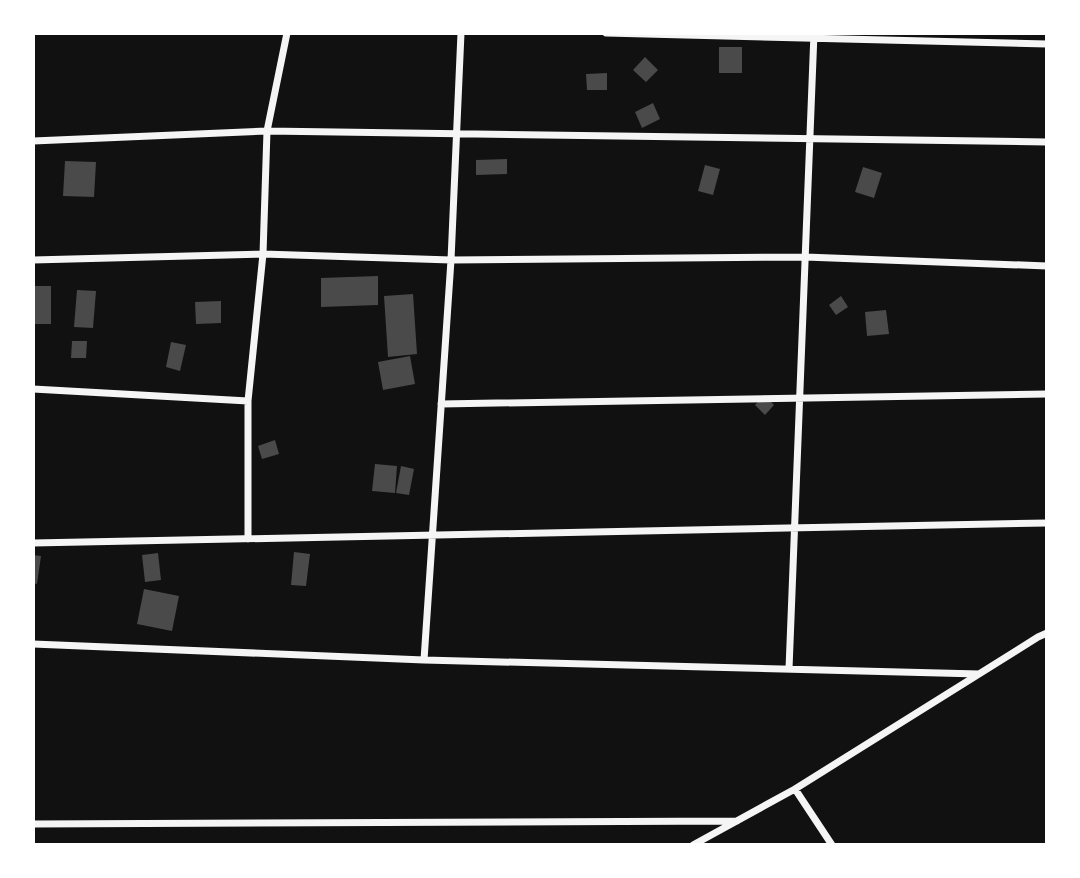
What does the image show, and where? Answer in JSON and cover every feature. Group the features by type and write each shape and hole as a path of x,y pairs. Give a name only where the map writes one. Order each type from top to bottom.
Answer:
{"street":[{"path":"248,539 248,401 263,254 267,131 287,33"},
{"path":"424,660 451,260 461,33"},
{"path":"606,33 814,36 1047,44"},
{"path":"789,669 814,36"},
{"path":"33,141 267,131 1047,142"},
{"path":"33,260 263,254 451,260 805,257 1047,265"},
{"path":"33,389 248,401"},
{"path":"441,404 1047,394"},
{"path":"33,543 1047,523"},
{"path":"694,845 795,789 1047,633"},
{"path":"33,644 424,660 979,674"},
{"path":"795,789 832,845"},
{"path":"33,824 737,821"}],"building":[{"path":"719,47 742,47 742,73 719,73"},
{"path":"645,57 658,70 646,82 633,70"},
{"path":"607,73 607,90 587,90 586,74"},
{"path":"653,103 660,119 642,128 635,112"},
{"path":"507,159 507,174 476,175 476,160"},
{"path":"65,161 96,162 94,197 63,196"},
{"path":"705,165 720,169 713,195 698,191"},
{"path":"863,167 882,173 874,198 855,192"},
{"path":"378,276 378,305 321,307 321,278"},
{"path":"33,286 51,286 51,324 33,324"},
{"path":"77,290 96,291 93,328 74,327"},
{"path":"413,294 417,354 388,357 384,296"},
{"path":"841,296 848,307 836,315 829,305"},
{"path":"221,301 221,323 196,324 195,302"},
{"path":"886,310 889,334 867,336 865,312"},
{"path":"72,341 87,341 86,358 71,358"},
{"path":"171,342 186,345 180,371 166,367"},
{"path":"410,356 415,384 383,390 378,362"},
{"path":"764,395 774,405 765,415 755,405"},
{"path":"275,440 279,454 262,459 258,446"},
{"path":"375,464 397,466 395,493 372,491"},
{"path":"401,466 414,469 409,495 396,493"},
{"path":"294,552 310,554 306,586 291,585"},
{"path":"158,553 161,580 145,582 142,555"},
{"path":"33,555 41,556 37,584 33,583"},
{"path":"144,589 179,596 172,631 137,624"}]}
